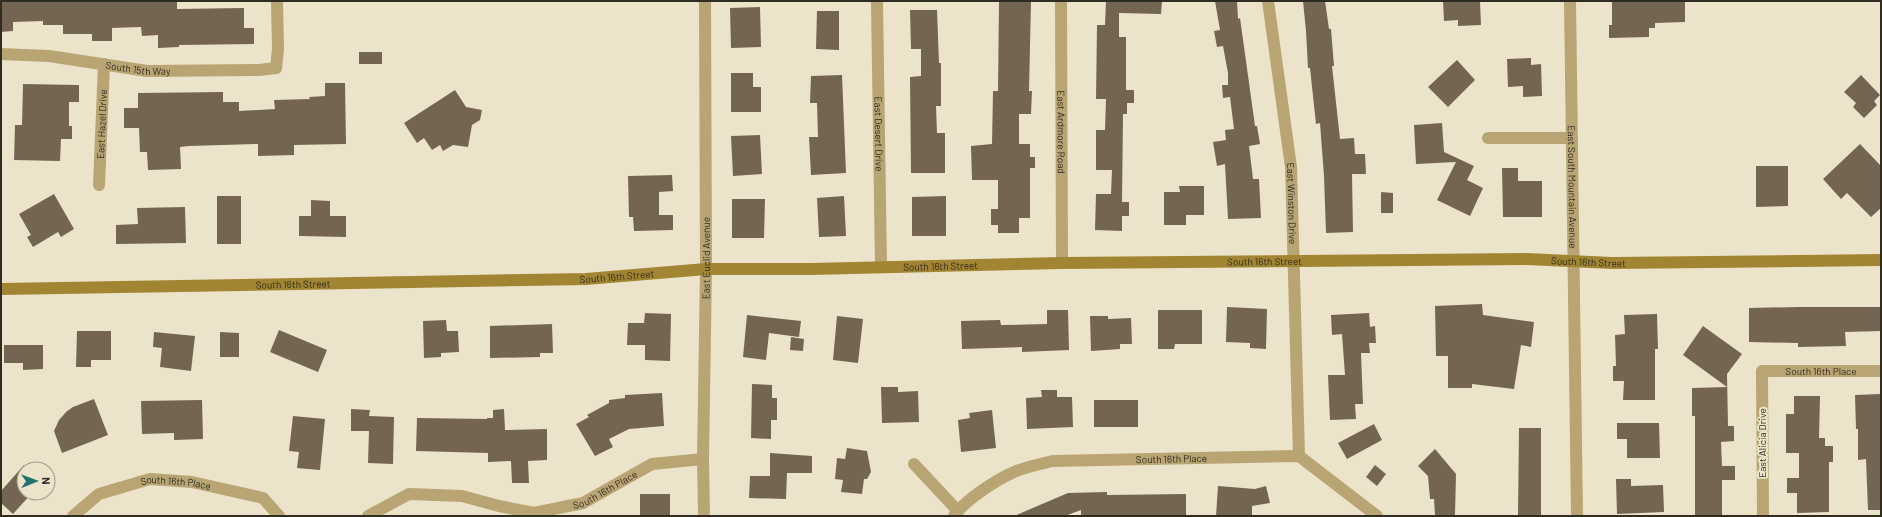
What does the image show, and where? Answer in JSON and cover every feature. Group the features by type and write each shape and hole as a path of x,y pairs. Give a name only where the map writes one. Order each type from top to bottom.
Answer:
{"main road":[{"name":"South 16th Street","path":"1,289 586,279 706,270 881,268 1062,263 1527,259 1612,263 1881,260"}],"street":[{"name":"South 15th Way","path":"1,54 49,56 147,71 259,70 276,68 278,50 276,1"},
{"name":"East Euclid Avenue","path":"704,516 703,460 706,270 705,1"},
{"name":"East Desert Drive","path":"877,1 881,268"},
{"name":"East Ardmore Road","path":"1061,1 1062,263"},
{"name":"East Winston Drive","path":"1268,1 1291,167 1299,456"},
{"name":"East South Mountain Avenue","path":"1570,1 1577,516"},
{"name":"East Hazel Drive","path":"99,185 104,64"},
{"path":"1488,138 1571,138"},
{"name":"South 16th Place","path":"1762,371 1881,371"},
{"name":"East Alicia Drive","path":"1762,371 1763,516"},
{"path":"1299,456 1377,516"},
{"name":"South 16th Place","path":"914,464 956,513 987,488 1014,472 1053,461 1299,456"},
{"name":"South 16th Place","path":"368,516 409,494 462,496 534,515 583,503 652,464 703,460"},
{"name":"South 16th Place","path":"73,516 99,494 150,479 192,482 263,498 279,516"}],"building":[{"path":"1,1 177,1 177,9 244,8 244,28 254,28 254,44 179,45 179,47 158,48 158,35 142,36 141,27 112,28 112,41 92,41 92,34 63,34 63,25 43,25 43,21 13,22 13,31 1,32"},
{"path":"999,1 1031,1 1029,91 1032,91 1031,114 1019,114 1019,144 1030,144 1030,157 1035,157 1035,168 1030,168 1030,218 1019,218 1019,233 998,233 998,225 991,225 991,209 998,209 998,180 972,180 971,146 992,144 993,91 998,91"},
{"path":"1106,1 1162,1 1161,14 1119,13 1119,37 1126,37 1126,90 1134,90 1134,103 1127,103 1127,114 1123,114 1122,202 1129,202 1129,216 1122,216 1122,231 1095,230 1096,194 1111,194 1112,170 1096,170 1096,130 1105,130 1106,99 1096,99 1097,25 1105,25"},
{"path":"1215,1 1237,1 1238,19 1240,18 1255,126 1257,126 1260,144 1249,146 1253,179 1259,179 1261,218 1228,219 1225,164 1217,166 1213,142 1226,140 1225,130 1234,129 1230,97 1223,98 1222,85 1228,85 1228,73 1223,46 1217,47 1214,31 1220,30"},
{"path":"1303,1 1325,1 1329,29 1331,29 1334,66 1332,66 1340,139 1354,138 1355,154 1365,154 1366,174 1352,174 1353,232 1326,233 1320,123 1316,124 1310,68 1308,68"},
{"path":"1443,1 1480,1 1481,25 1458,26 1458,20 1444,21"},
{"path":"1612,1 1685,1 1685,22 1655,23 1655,28 1649,28 1649,37 1609,38 1609,25 1612,25"},
{"path":"760,7 761,47 731,48 730,8"},
{"path":"910,10 937,10 939,63 941,63 941,106 936,106 937,133 945,133 945,173 911,173 910,77 921,76 921,49 911,49"},
{"path":"817,11 839,11 839,50 816,49"},
{"path":"359,52 382,52 382,64 359,64"},
{"path":"1531,58 1531,65 1541,64 1542,96 1523,97 1523,86 1508,87 1507,59"},
{"path":"1457,60 1475,80 1448,107 1428,87"},
{"path":"731,73 753,73 753,87 761,87 761,112 731,112"},
{"path":"842,75 846,173 811,175 809,137 818,137 817,103 810,103 811,76"},
{"path":"1861,75 1880,95 1874,101 1877,105 1864,118 1853,107 1856,103 1844,92"},
{"path":"325,83 345,83 346,144 294,145 294,155 258,156 258,144 180,147 181,169 148,170 147,152 140,152 139,128 124,128 124,108 138,108 138,93 223,92 223,102 239,102 239,111 275,109 274,100 310,99 309,97 325,96"},
{"path":"23,84 79,85 79,102 69,102 69,126 72,126 72,139 61,139 60,161 14,160 15,125 22,125"},
{"path":"455,90 466,107 482,110 480,120 472,125 468,147 453,145 443,151 440,145 432,150 424,138 417,143 404,123"},
{"path":"1442,123 1444,152 1474,166 1467,180 1483,188 1470,216 1437,200 1456,162 1416,164 1414,125"},
{"path":"760,135 762,174 733,176 731,136"},
{"path":"1860,144 1881,166 1881,208 1871,217 1847,193 1841,199 1823,179"},
{"path":"1756,166 1788,166 1788,206 1756,207"},
{"path":"1502,168 1518,168 1518,181 1542,181 1542,217 1503,217"},
{"path":"672,175 673,191 659,192 659,215 673,215 673,230 634,231 633,217 629,217 628,176"},
{"path":"1179,186 1204,186 1204,215 1186,215 1186,225 1164,225 1164,192 1180,192"},
{"path":"1381,192 1393,193 1393,213 1381,213"},
{"path":"54,194 74,229 61,237 58,232 33,247 27,237 31,235 19,214"},
{"path":"217,196 241,196 241,244 217,244"},
{"path":"844,196 846,236 819,237 817,198"},
{"path":"946,196 946,236 912,236 912,197"},
{"path":"732,199 765,199 764,238 732,238"},
{"path":"311,200 330,201 330,216 346,216 346,237 299,236 299,216 311,216"},
{"path":"185,207 186,243 116,244 116,225 138,224 137,208"},
{"path":"1482,304 1483,315 1534,322 1531,347 1521,345 1514,389 1472,384 1472,388 1448,388 1448,356 1436,356 1435,306"},
{"path":"1227,307 1267,309 1266,349 1250,348 1250,343 1226,342"},
{"path":"1881,307 1881,331 1845,332 1846,346 1798,347 1798,343 1749,342 1749,308"},
{"path":"1047,310 1068,310 1069,350 1022,352 1022,347 962,349 961,321 1000,320 1001,325 1047,324"},
{"path":"1158,310 1202,310 1202,344 1175,344 1174,349 1158,349"},
{"path":"645,313 671,314 670,361 645,360 645,345 627,345 628,323 644,323"},
{"path":"1369,313 1370,327 1375,326 1376,343 1369,343 1370,353 1361,353 1363,404 1355,404 1356,419 1330,420 1328,375 1345,375 1342,334 1332,335 1331,315"},
{"path":"1657,314 1658,349 1655,349 1655,400 1623,400 1624,381 1613,381 1613,366 1616,366 1615,335 1625,334 1624,315"},
{"path":"747,315 801,321 799,337 769,333 766,360 743,357"},
{"path":"837,316 863,319 858,363 833,360"},
{"path":"1090,316 1108,316 1108,319 1131,318 1132,344 1120,344 1120,349 1091,351"},
{"path":"446,320 447,331 458,331 459,352 441,353 441,357 424,358 423,321"},
{"path":"552,324 553,353 540,353 540,357 490,358 490,326"},
{"path":"1703,326 1742,354 1727,374 1728,426 1734,426 1734,441 1721,442 1722,466 1735,466 1735,480 1722,480 1722,516 1695,516 1695,416 1692,416 1692,388 1727,387 1683,355"},
{"path":"279,330 327,350 318,372 270,352"},
{"path":"77,331 111,331 111,360 91,360 91,367 76,367"},
{"path":"154,332 195,336 191,371 160,367 162,348 153,347"},
{"path":"220,332 239,333 239,357 220,357"},
{"path":"791,337 804,339 803,351 790,350"},
{"path":"4,345 43,345 43,369 23,370 23,363 4,363"},
{"path":"752,384 772,385 772,398 777,398 777,420 771,420 771,439 751,438"},
{"path":"881,387 898,387 898,392 918,391 919,422 882,423"},
{"path":"1041,390 1057,390 1057,397 1072,397 1073,427 1027,429 1026,398 1042,397"},
{"path":"662,393 664,426 629,429 609,439 613,447 595,456 576,424 589,417 587,415 609,403 609,400 625,398 625,395"},
{"path":"1881,394 1881,510 1868,510 1866,459 1858,460 1858,429 1856,429 1855,395"},
{"path":"1794,396 1820,396 1819,438 1825,438 1825,446 1833,446 1833,462 1829,462 1829,512 1797,513 1797,493 1787,493 1787,478 1799,478 1799,453 1786,453 1786,414 1794,414"},
{"path":"94,399 108,435 62,453 54,431 59,420 73,407"},
{"path":"202,400 203,439 174,440 174,433 142,434 141,401"},
{"path":"1094,400 1138,400 1138,427 1094,427"},
{"path":"351,409 370,410 369,416 394,417 393,464 368,463 369,431 351,431"},
{"path":"504,409 505,430 547,429 547,460 528,461 529,483 512,483 511,461 488,462 488,453 416,451 417,418 487,419 493,418 493,410"},
{"path":"992,410 996,448 961,452 958,420 970,418 969,413"},
{"path":"293,416 325,419 320,470 297,468 299,452 289,451"},
{"path":"1617,423 1659,423 1660,458 1627,458 1627,439 1617,439"},
{"path":"1374,424 1382,440 1347,459 1338,443"},
{"path":"1519,428 1541,428 1541,516 1518,516"},
{"path":"847,448 867,451 871,472 867,479 864,479 862,494 841,492 843,480 835,479 837,458 845,459"},
{"path":"1435,449 1456,474 1455,515 1435,515 1434,499 1430,499 1428,476 1418,466"},
{"path":"770,453 812,456 812,473 787,473 786,499 749,498 750,476 770,476"},
{"path":"1375,465 1386,474 1377,486 1366,477"},
{"path":"16,474 16,501 25,501 13,514 1,503 1,491"},
{"path":"1616,479 1631,479 1631,486 1663,485 1664,512 1617,514"},
{"path":"1218,486 1255,489 1266,486 1270,503 1252,506 1252,516 1216,516"},
{"path":"1107,492 1107,495 1186,494 1186,516 1081,516 1081,510 1065,516 1014,516 1068,493"},
{"path":"640,494 670,494 670,516 640,516"}]}
